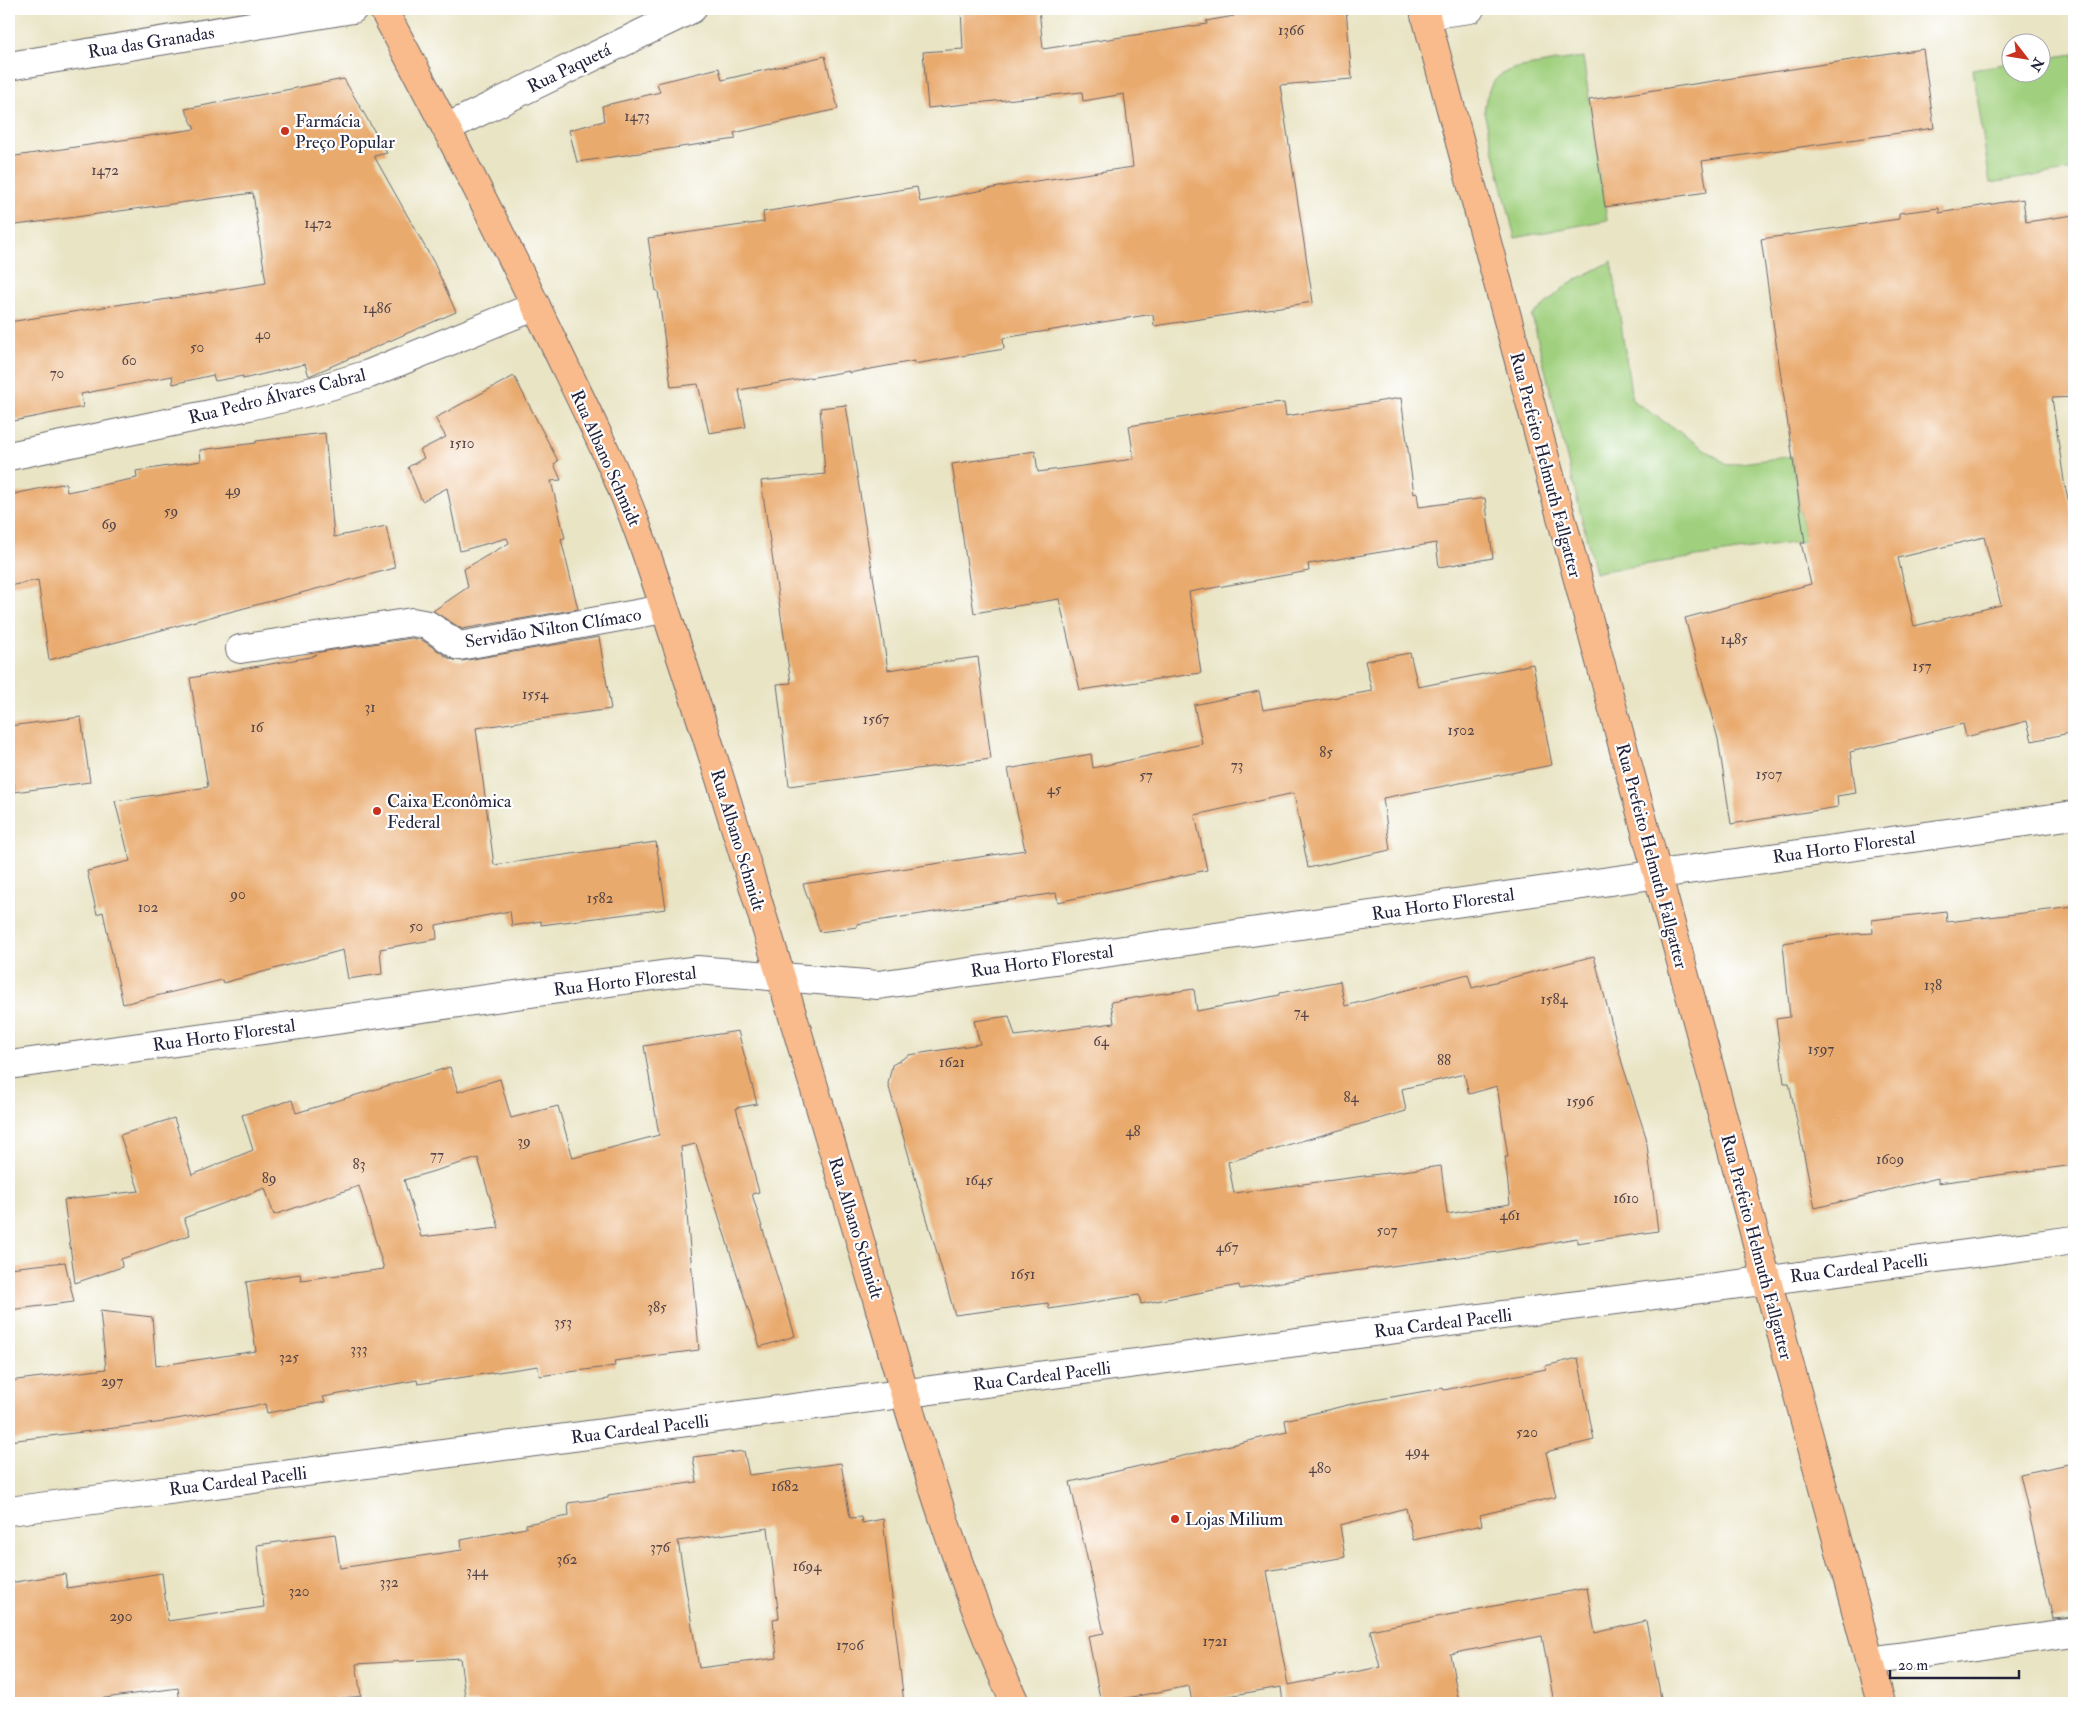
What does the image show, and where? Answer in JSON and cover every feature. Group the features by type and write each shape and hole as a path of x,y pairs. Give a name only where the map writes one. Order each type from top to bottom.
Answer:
{"main road":[{"name":"Rua Albano Schmidt","path":"383,9 446,128 536,306 612,467 640,535 781,976 904,1394 965,1584 1015,1703"},
{"name":"Rua Prefeito Helmuth Fallgatter","path":"1424,12 1880,1703"}],"street":[{"name":"Rua das Granadas","path":"9,66 353,9"},
{"name":"Rua Paquetá","path":"446,128 692,9"},
{"path":"1424,12 1470,9"},
{"name":"Rua Pedro Álvares Cabral","path":"9,456 313,391 369,374 536,306"},
{"name":"Servidão Nilton Clímaco","path":"240,649 412,622 428,625 458,646 664,609"},
{"name":"Rua Horto Florestal","path":"9,1065 697,970 878,985 2074,815"},
{"name":"Rua Cardeal Pacelli","path":"9,1512 2074,1240"},
{"path":"1869,1662 2074,1632"}],"green space":[{"path":"2074,54 2074,170 1990,183 1973,69 2000,65 2000,82 2050,82 2050,58"},
{"path":"1583,57 1607,220 1515,238 1484,112 1486,99 1494,81 1508,71"},
{"path":"1612,261 1632,400 1728,465 1792,456 1805,541 1595,572 1532,316 1568,284"}],"building":[{"path":"961,9 1039,9 1043,49 1207,24 1206,21 1234,16 1232,9 1346,9 1352,79 1280,85 1313,302 1154,326 1153,314 1003,338 1004,349 914,364 914,361 849,373 849,371 739,390 746,427 709,433 698,384 671,387 658,291 656,291 648,238 764,222 763,212 917,187 920,202 1015,184 1133,167 1124,94 1083,101 1082,92 928,108 923,52 963,49"},
{"path":"1923,49 1934,128 1702,161 1707,192 1605,207 1589,100"},
{"path":"825,56 838,109 734,133 736,139 577,162 569,130 604,121 602,106 660,92 657,83 719,68 722,80"},
{"path":"344,79 387,153 374,156 434,263 456,312 309,376 305,364 243,379 243,376 215,381 213,375 173,384 172,376 81,394 83,407 9,422 9,322 266,283 253,193 9,226 9,157 195,129 185,109"},
{"path":"2023,199 2026,222 2074,215 2074,397 2052,398 2064,481 2074,525 2074,732 2032,741 2027,721 1966,737 1963,724 1850,752 1856,793 1837,796 1838,807 1731,824 1718,739 1685,618 1811,584 1801,543 1805,543 1761,239 1899,219 1899,213 1939,208 1939,213","holes":["1984,537 2001,605 1914,626 1898,558"]},
{"path":"514,376 558,461 554,464 561,480 551,481 565,538 561,539 578,609 462,629 433,611 468,587 464,569 509,543 507,538 460,551 447,488 422,501 408,467 424,458 420,450 446,437 435,418"},
{"path":"1401,398 1414,494 1417,493 1419,507 1485,498 1493,558 1439,567 1436,543 1308,564 1309,571 1189,592 1201,673 1080,690 1059,599 974,613 952,464 1035,451 1038,472 1134,459 1129,426 1262,405 1284,403 1286,416"},
{"path":"846,405 888,670 978,657 991,759 789,786 777,684 791,683 761,481 825,474 820,408"},
{"path":"325,433 334,537 386,526 395,568 49,660 38,580 9,586 9,495 66,483 67,492 137,478 136,471 201,461 200,450"},
{"path":"599,637 611,709 476,728 494,865 656,842 666,909 541,925 541,921 512,926 510,911 436,925 437,939 380,949 382,974 348,979 343,950 223,983 222,980 123,1004 103,912 97,914 87,871 130,861 115,801 208,787 190,678 311,657 320,652 412,638 422,640 450,659 462,661"},
{"path":"1410,653 1418,687 1533,664 1552,765 1383,798 1390,850 1308,868 1294,793 1195,815 1207,870 1058,902 1056,893 857,924 857,927 820,932 803,884 1025,850 1008,769 1091,754 1093,768 1202,744 1194,705 1259,691 1263,710 1372,691 1365,661"},
{"path":"81,717 90,782 14,792 14,782 9,782 9,726"},
{"path":"2074,907 2074,1165 1938,1183 1938,1178 1815,1208 1789,1083 1784,1083 1776,1019 1790,1017 1783,943 1838,935 1873,933 1872,920 1946,911 1947,922"},
{"path":"1594,956 1622,1063 1646,1137 1658,1231 1577,1243 1577,1238 1498,1252 1323,1275 1240,1289 1239,1285 1141,1304 1139,1295 1049,1309 1048,1303 955,1315 888,1084 892,1065 909,1055 980,1044 974,1021 1009,1016 1015,1036 1114,1023 1111,1002 1194,989 1197,1011 1340,981 1345,1006 1468,974 1472,988","holes":["1464,1074 1469,1094 1497,1086 1508,1157 1505,1157 1510,1204 1447,1214 1441,1166 1234,1193 1228,1162 1406,1111 1402,1089"]},
{"path":"738,1031 757,1104 736,1108 759,1192 752,1194 795,1336 760,1347 696,1144 681,1147 699,1350 614,1361 615,1366 539,1376 538,1366 418,1384 417,1380 323,1397 325,1402 267,1413 265,1404 164,1422 9,1441 9,1381 106,1369 100,1311 152,1317 156,1366 256,1351 246,1282 300,1274 301,1280 384,1269 359,1186 274,1215 265,1188 184,1218 190,1235 121,1259 122,1267 75,1283 64,1200 139,1191 120,1135 174,1118 192,1175 253,1150 242,1115 292,1100 296,1113 450,1067 458,1092 500,1079 511,1118 558,1106 573,1158 659,1135 644,1046","holes":["478,1158 499,1228 421,1237 404,1180"]},
{"path":"65,1262 74,1302 9,1310 9,1268"},
{"path":"1578,1358 1594,1440 1546,1452 1556,1497 1480,1515 1482,1525 1413,1540 1406,1508 1340,1525 1345,1557 1267,1571 1288,1685 1380,1667 1370,1630 1587,1588 1595,1633 1646,1621 1662,1703 1554,1703 1542,1636 1450,1654 1459,1703 1283,1703 1281,1687 1192,1702 1189,1686 1101,1703 1088,1636 1104,1633 1070,1482 1287,1432 1285,1420 1352,1404 1443,1388 1444,1390 1546,1369 1545,1366"},
{"path":"744,1451 749,1475 841,1463 850,1518 861,1517 862,1523 883,1519 904,1703 466,1703 460,1658 356,1664 361,1696 301,1703 180,1703 178,1688 68,1703 9,1703 9,1583 65,1574 67,1588 162,1573 168,1621 264,1607 257,1545 335,1534 340,1568 462,1550 461,1540 526,1528 526,1524 569,1516 568,1503 697,1482 693,1457","holes":["768,1528 779,1618 773,1619 777,1658 699,1668 678,1541"]},
{"path":"2074,1463 2074,1617 2053,1619 2020,1474"}],"place":[{"name":"Farmácia Preço Popular","path":"285,131"},
{"name":"Caixa Econômica Federal","path":"377,811"},
{"name":"Lojas Milium","path":"1175,1519"}]}
